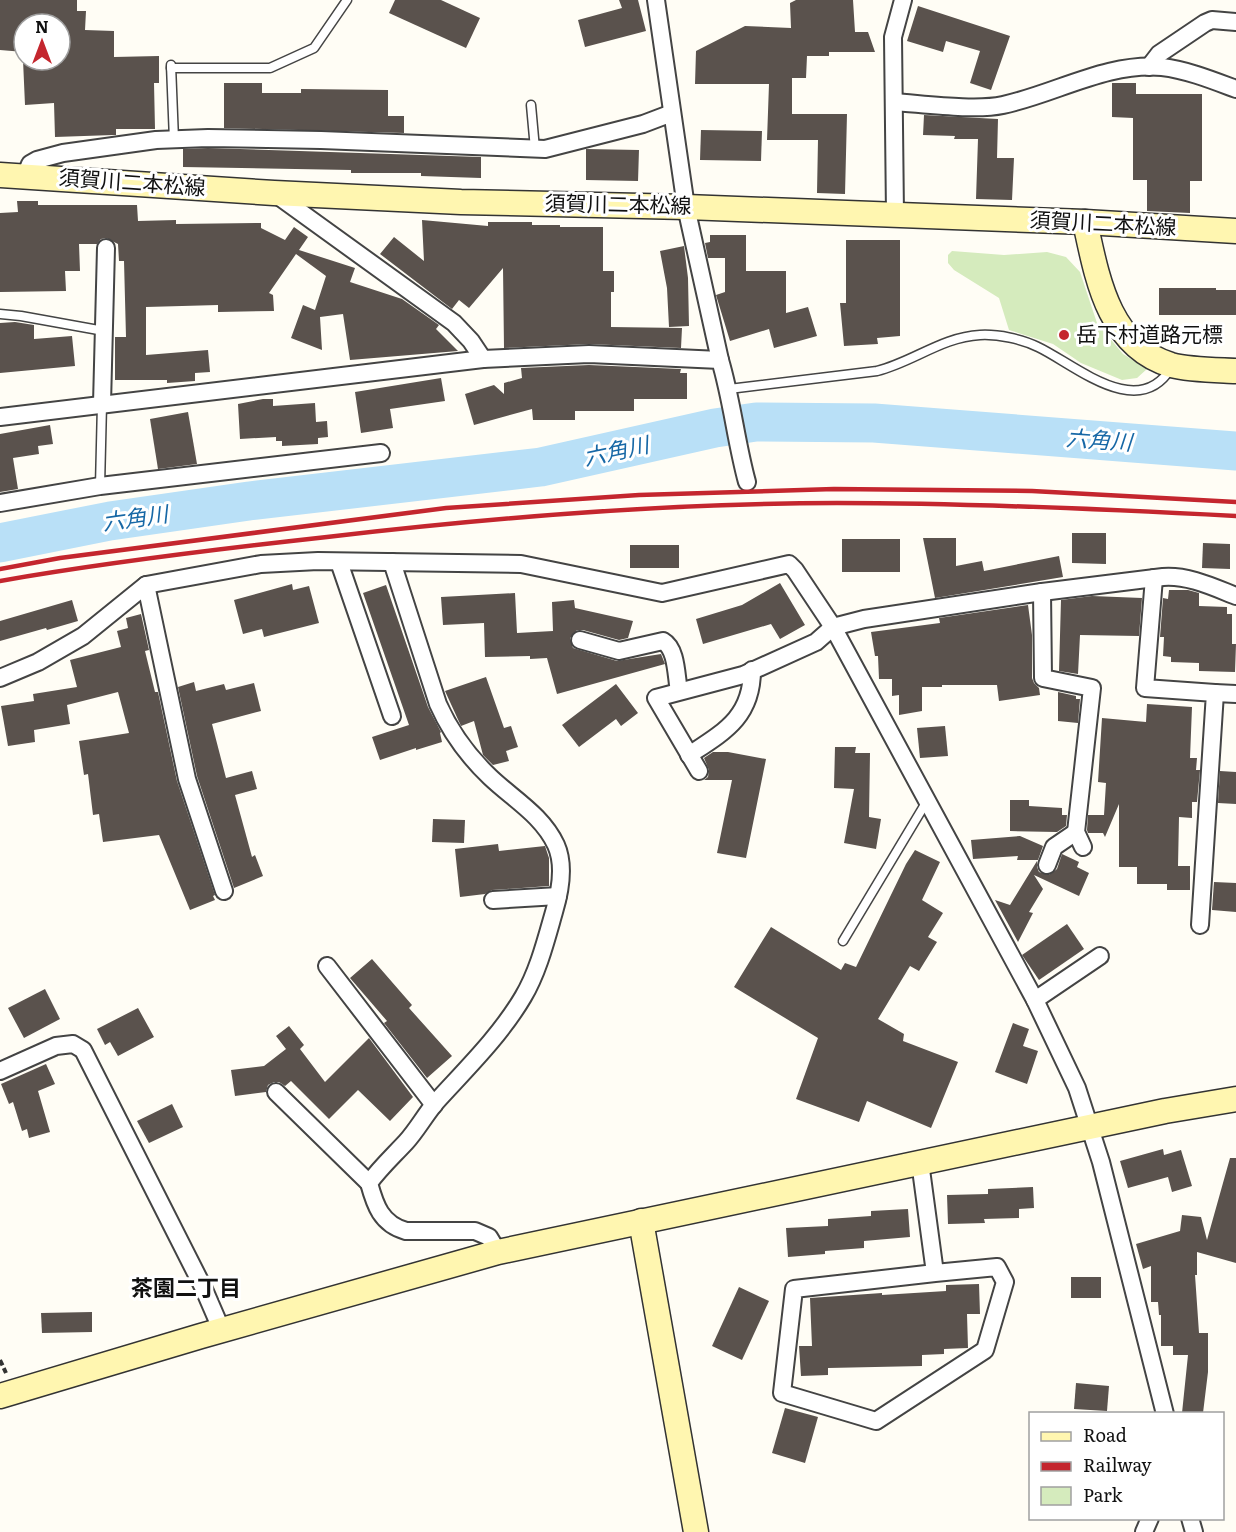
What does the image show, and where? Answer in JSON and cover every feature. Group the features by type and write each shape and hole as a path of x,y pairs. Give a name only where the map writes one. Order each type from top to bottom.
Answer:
{"street":[{"path":"656,0 686,207 720,360 730,394 736,439 747,482"},
{"path":"895,215 893,37 903,0"},
{"path":"1149,67 1159,54 1205,23 1212,20 1236,22"},
{"path":"894,102 978,107 1002,105 1099,75 1149,67 1163,67 1204,77 1236,89"},
{"path":"25,176 30,165 37,160 63,153 174,140 321,140 545,149 643,124 672,113"},
{"name":"須賀川二本松線","path":"0,175 274,193 460,202 686,207 1085,222 1236,231"},
{"path":"274,193 454,323 471,341 483,359"},
{"path":"1085,222 1105,300 1128,340 1139,349 1173,366 1236,371"},
{"path":"102,404 106,248"},
{"path":"0,417 483,359 589,354 720,360"},
{"path":"0,503 100,486 381,453"},
{"path":"339,562 392,716"},
{"path":"0,678 38,662 83,636 146,585 261,564 339,562 521,564 662,593 789,564 832,627 1035,1000 1077,1088 1091,1127 1165,1412"},
{"path":"369,1183 476,1059 523,998 547,937 558,896 560,864 557,847 549,834 516,798 490,778 447,724 438,704 392,562"},
{"path":"699,771 656,698 743,675 816,642 832,627 875,618 1042,592 1174,576 1187,578 1236,596"},
{"path":"1154,578 1145,688 1236,694"},
{"path":"146,585 187,779 224,891"},
{"path":"1042,592 1044,678 1092,688 1079,839 1053,847 1047,865"},
{"path":"580,640 619,651 663,641 669,644 679,691"},
{"path":"689,755 728,729 739,715 752,686 752,670"},
{"path":"1200,925 1215,693"},
{"path":"493,900 558,896"},
{"path":"1035,1000 1100,956"},
{"path":"327,966 434,1105"},
{"path":"0,1071 56,1046 73,1044 83,1050 204,1287 222,1330"},
{"path":"276,1092 369,1183 375,1205 381,1215 398,1228 406,1231 475,1231 489,1237 498,1252"},
{"path":"0,1396 498,1252 920,1162 1236,1098"},
{"path":"920,1162 935,1273"},
{"path":"640,1221 696,1532"},
{"path":"997,1267 1005,1282 985,1350 876,1421 783,1393 795,1289 935,1273 997,1267"}],"lane":[{"path":"174,140 171,66 270,68 314,48 347,0"},
{"path":"531,105 535,149"},
{"path":"0,314 104,331"},
{"path":"730,394 895,367 942,343 981,335 1011,339 1037,346 1090,378 1110,386 1127,389 1142,390 1151,386 1165,378 1173,366"},
{"path":"100,486 102,404"},
{"path":"843,941 927,801"}],"green space":[{"path":"952,251 1004,255 1047,252 1066,257 1080,272 1097,323 1123,354 1147,369 1137,378 1122,380 1081,363 1053,344 1009,330 999,298 954,270 948,263 948,255"}],"building":[{"path":"0,0 77,0 77,11 86,11 85,30 114,31 114,57 159,56 159,83 154,83 155,129 116,129 116,135 55,137 54,103 25,105 24,72 72,72 72,12 12,12 12,51 0,50"},
{"path":"395,0 441,0 480,18 466,48 389,13"},
{"path":"619,0 638,0 646,31 585,47 578,20 622,8"},
{"path":"796,0 853,0 855,32 868,32 875,52 829,52 829,56 807,56 806,78 792,78 792,114 847,114 845,194 817,193 818,140 767,140 769,84 695,84 696,51 745,26 791,28 790,3"},
{"path":"918,6 1010,36 991,90 970,83 980,51 946,41 943,52 907,41"},
{"path":"224,83 262,83 262,93 301,93 301,89 388,90 388,116 404,116 404,133 224,128"},
{"path":"1112,83 1136,83 1136,94 1202,94 1202,181 1190,181 1190,213 1147,211 1147,180 1133,180 1133,118 1112,117"},
{"path":"924,115 998,119 997,158 1014,158 1012,200 976,199 978,139 923,135"},
{"path":"701,130 762,131 761,161 700,160"},
{"path":"183,149 481,157 481,178 421,176 421,173 351,173 351,170 183,167"},
{"path":"586,149 639,150 638,181 586,180"},
{"path":"17,201 38,201 38,205 137,205 138,221 176,220 176,224 261,223 261,228 285,240 294,227 308,237 299,250 355,268 350,282 402,299 439,325 436,329 458,351 350,360 343,314 320,317 322,350 291,338 303,305 315,310 326,276 296,254 269,293 273,295 274,311 218,312 218,305 146,307 146,355 208,350 210,372 195,373 195,381 167,383 167,380 115,380 115,337 126,337 124,261 119,261 118,244 106,238 101,239 97,244 79,244 80,271 65,271 66,291 0,292 0,213 18,212"},
{"path":"422,220 488,226 488,222 532,222 532,225 560,225 560,227 603,227 603,271 614,271 614,292 611,292 611,327 682,328 681,348 589,344 504,348 503,268 469,308 459,300 452,309 380,254 394,237 424,261"},
{"path":"710,235 746,235 746,271 786,271 786,313 808,307 817,336 774,348 769,329 730,341 716,295 725,292 725,258 708,258 705,243 710,242"},
{"path":"846,240 900,240 900,336 877,338 878,344 844,346 840,303 846,303"},
{"path":"684,246 688,278 689,326 669,327 667,288 660,251"},
{"path":"1159,288 1236,290 1236,315 1159,315"},
{"path":"15,322 34,325 34,339 72,336 75,366 0,373 0,323"},
{"path":"589,365 681,369 680,373 687,373 687,399 634,399 634,411 575,411 575,420 533,420 532,409 474,425 465,394 494,385 504,394 504,383 522,378 521,368"},
{"path":"441,378 445,401 390,409 393,428 361,433 355,392"},
{"path":"273,399 273,406 315,403 316,422 327,421 328,437 318,438 318,444 282,446 282,441 276,441 276,437 240,439 238,404"},
{"path":"188,412 197,464 158,469 150,419"},
{"path":"50,425 53,444 38,446 39,454 13,458 18,489 0,492 0,434"},
{"path":"1072,533 1106,533 1106,564 1072,563"},
{"path":"923,538 956,538 956,566 982,561 984,571 1059,556 1063,577 935,598"},
{"path":"842,539 900,539 900,572 842,572"},
{"path":"1203,543 1230,544 1230,569 1202,568"},
{"path":"630,545 679,545 679,568 630,568"},
{"path":"780,583 805,625 780,639 771,624 703,644 696,619 742,605"},
{"path":"292,584 293,590 309,586 319,623 264,637 262,629 243,634 234,600"},
{"path":"386,585 428,707 441,732 442,742 380,760 372,737 409,725 363,593"},
{"path":"1169,590 1188,590 1199,593 1199,606 1227,607 1227,614 1232,614 1232,644 1236,644 1235,672 1199,671 1199,663 1171,662 1171,657 1163,656 1164,637 1160,637 1163,598 1168,599"},
{"path":"515,593 517,633 553,631 552,602 574,600 575,608 633,621 628,638 619,640 577,630 570,638 573,648 617,661 661,654 665,664 557,694 547,658 485,657 484,623 443,625 441,597"},
{"path":"1092,596 1142,598 1139,636 1080,635 1078,674 1059,671 1061,600"},
{"path":"72,600 78,621 0,641 0,621"},
{"path":"1028,605 1032,635 1032,678 1039,688 1040,695 999,701 997,685 922,687 922,711 899,715 899,695 892,696 892,679 879,679 878,656 875,656 871,632 940,623 939,618"},
{"path":"141,614 149,650 145,651 155,692 158,692 177,781 215,895 213,896 215,900 190,910 159,835 103,842 99,814 93,815 88,774 84,775 79,741 129,733 118,692 67,705 70,724 34,730 35,742 8,746 1,706 34,701 33,694 77,687 70,660 121,647 117,631 128,628 126,618"},
{"path":"486,677 504,728 511,726 518,747 506,751 509,761 493,765 483,755 474,721 461,726 445,691"},
{"path":"194,682 196,691 224,684 226,690 254,683 261,711 212,724 226,778 252,771 257,789 235,795 252,857 255,855 263,876 234,888 197,776 178,687"},
{"path":"616,684 638,713 621,726 616,719 579,747 562,725"},
{"path":"1058,692 1080,699 1078,723 1058,721"},
{"path":"1147,704 1192,707 1190,758 1197,758 1196,770 1200,770 1197,802 1192,802 1192,818 1179,817 1178,866 1190,866 1190,890 1167,890 1167,884 1137,884 1137,867 1119,867 1119,804 1105,837 1103,833 1088,833 1087,830 1088,815 1104,815 1106,783 1098,782 1102,718 1146,722"},
{"path":"945,726 948,756 920,758 917,728"},
{"path":"835,747 856,747 855,753 870,753 869,817 881,819 876,849 844,843 854,789 834,788"},
{"path":"713,752 728,752 766,759 746,858 717,853 732,780 704,780 708,777 709,770 704,758"},
{"path":"1220,771 1236,772 1236,804 1218,803"},
{"path":"1010,800 1029,800 1029,806 1062,808 1062,815 1067,815 1066,826 1057,832 1010,831"},
{"path":"433,819 465,820 464,843 432,842"},
{"path":"1020,836 1043,846 1038,860 1017,860 1018,856 973,859 971,840"},
{"path":"498,844 499,851 545,846 549,858 549,886 492,890 485,894 460,897 455,849"},
{"path":"915,850 940,862 922,900 943,913 928,937 937,942 919,971 910,966 878,1019 904,1034 903,1041 958,1062 931,1128 867,1101 859,1122 796,1099 818,1038 734,987 771,927 841,970 845,963 856,967"},
{"path":"1062,854 1079,862 1077,867 1089,873 1079,896 1034,875 1043,889 1029,912 1033,913 1018,942 995,900 1010,905 1037,861 1039,872 1049,875 1057,869"},
{"path":"1214,882 1236,883 1236,912 1212,910"},
{"path":"1067,924 1084,949 1039,980 1022,955"},
{"path":"372,959 412,1005 409,1008 452,1056 427,1078 384,1023 387,1021 350,978"},
{"path":"45,989 60,1019 24,1038 8,1008"},
{"path":"138,1008 154,1037 118,1056 110,1042 105,1045 97,1029"},
{"path":"1013,1023 1029,1029 1023,1046 1038,1051 1027,1084 995,1072"},
{"path":"289,1026 304,1045 300,1049 325,1082 369,1038 413,1097 390,1121 358,1090 329,1119 291,1081 285,1086 274,1082 268,1085 266,1092 235,1096 231,1070 264,1066 286,1049 276,1036"},
{"path":"46,1064 55,1084 38,1091 50,1132 29,1138 27,1129 22,1131 13,1102 9,1104 1,1084"},
{"path":"172,1104 183,1127 149,1143 137,1121"},
{"path":"1163,1149 1164,1155 1181,1150 1192,1186 1172,1192 1168,1177 1128,1188 1120,1161"},
{"path":"1230,1158 1236,1158 1236,1263 1197,1252 1197,1275 1195,1275 1199,1333 1208,1333 1208,1372 1203,1412 1182,1412 1188,1355 1173,1355 1173,1346 1161,1346 1161,1315 1159,1315 1158,1302 1151,1302 1151,1266 1143,1269 1136,1244 1180,1231 1182,1215 1201,1217 1207,1240"},
{"path":"1033,1187 1034,1208 1019,1209 1019,1218 984,1219 985,1223 948,1224 947,1195 988,1194 988,1189"},
{"path":"908,1209 910,1237 864,1241 864,1248 788,1257 786,1228 828,1226 828,1219 871,1216 871,1211"},
{"path":"1071,1277 1101,1277 1101,1298 1071,1298"},
{"path":"979,1284 980,1314 967,1314 968,1348 944,1349 944,1354 922,1355 922,1366 828,1368 828,1375 801,1376 799,1346 812,1346 810,1298 946,1291 946,1285"},
{"path":"739,1287 769,1301 742,1360 712,1346"},
{"path":"92,1312 92,1332 42,1333 41,1313"},
{"path":"1076,1383 1109,1386 1107,1411 1074,1409"},
{"path":"785,1408 818,1417 805,1463 772,1453"}],"waterway":[{"name":"六角川","path":"0,543 110,521 249,501 541,467 715,428 756,422 874,423 1236,451"}],"railway":[{"path":"0,569 60,558 446,508 639,495 834,489 1032,491 1236,502"},
{"path":"0,581 245,546 518,517 646,508 887,503 1236,516"}],"place":[{"name":"岳下村道路元標","path":"1064,335"}],"district":[{"name":"茶園二丁目","path":"186,1288"}]}
